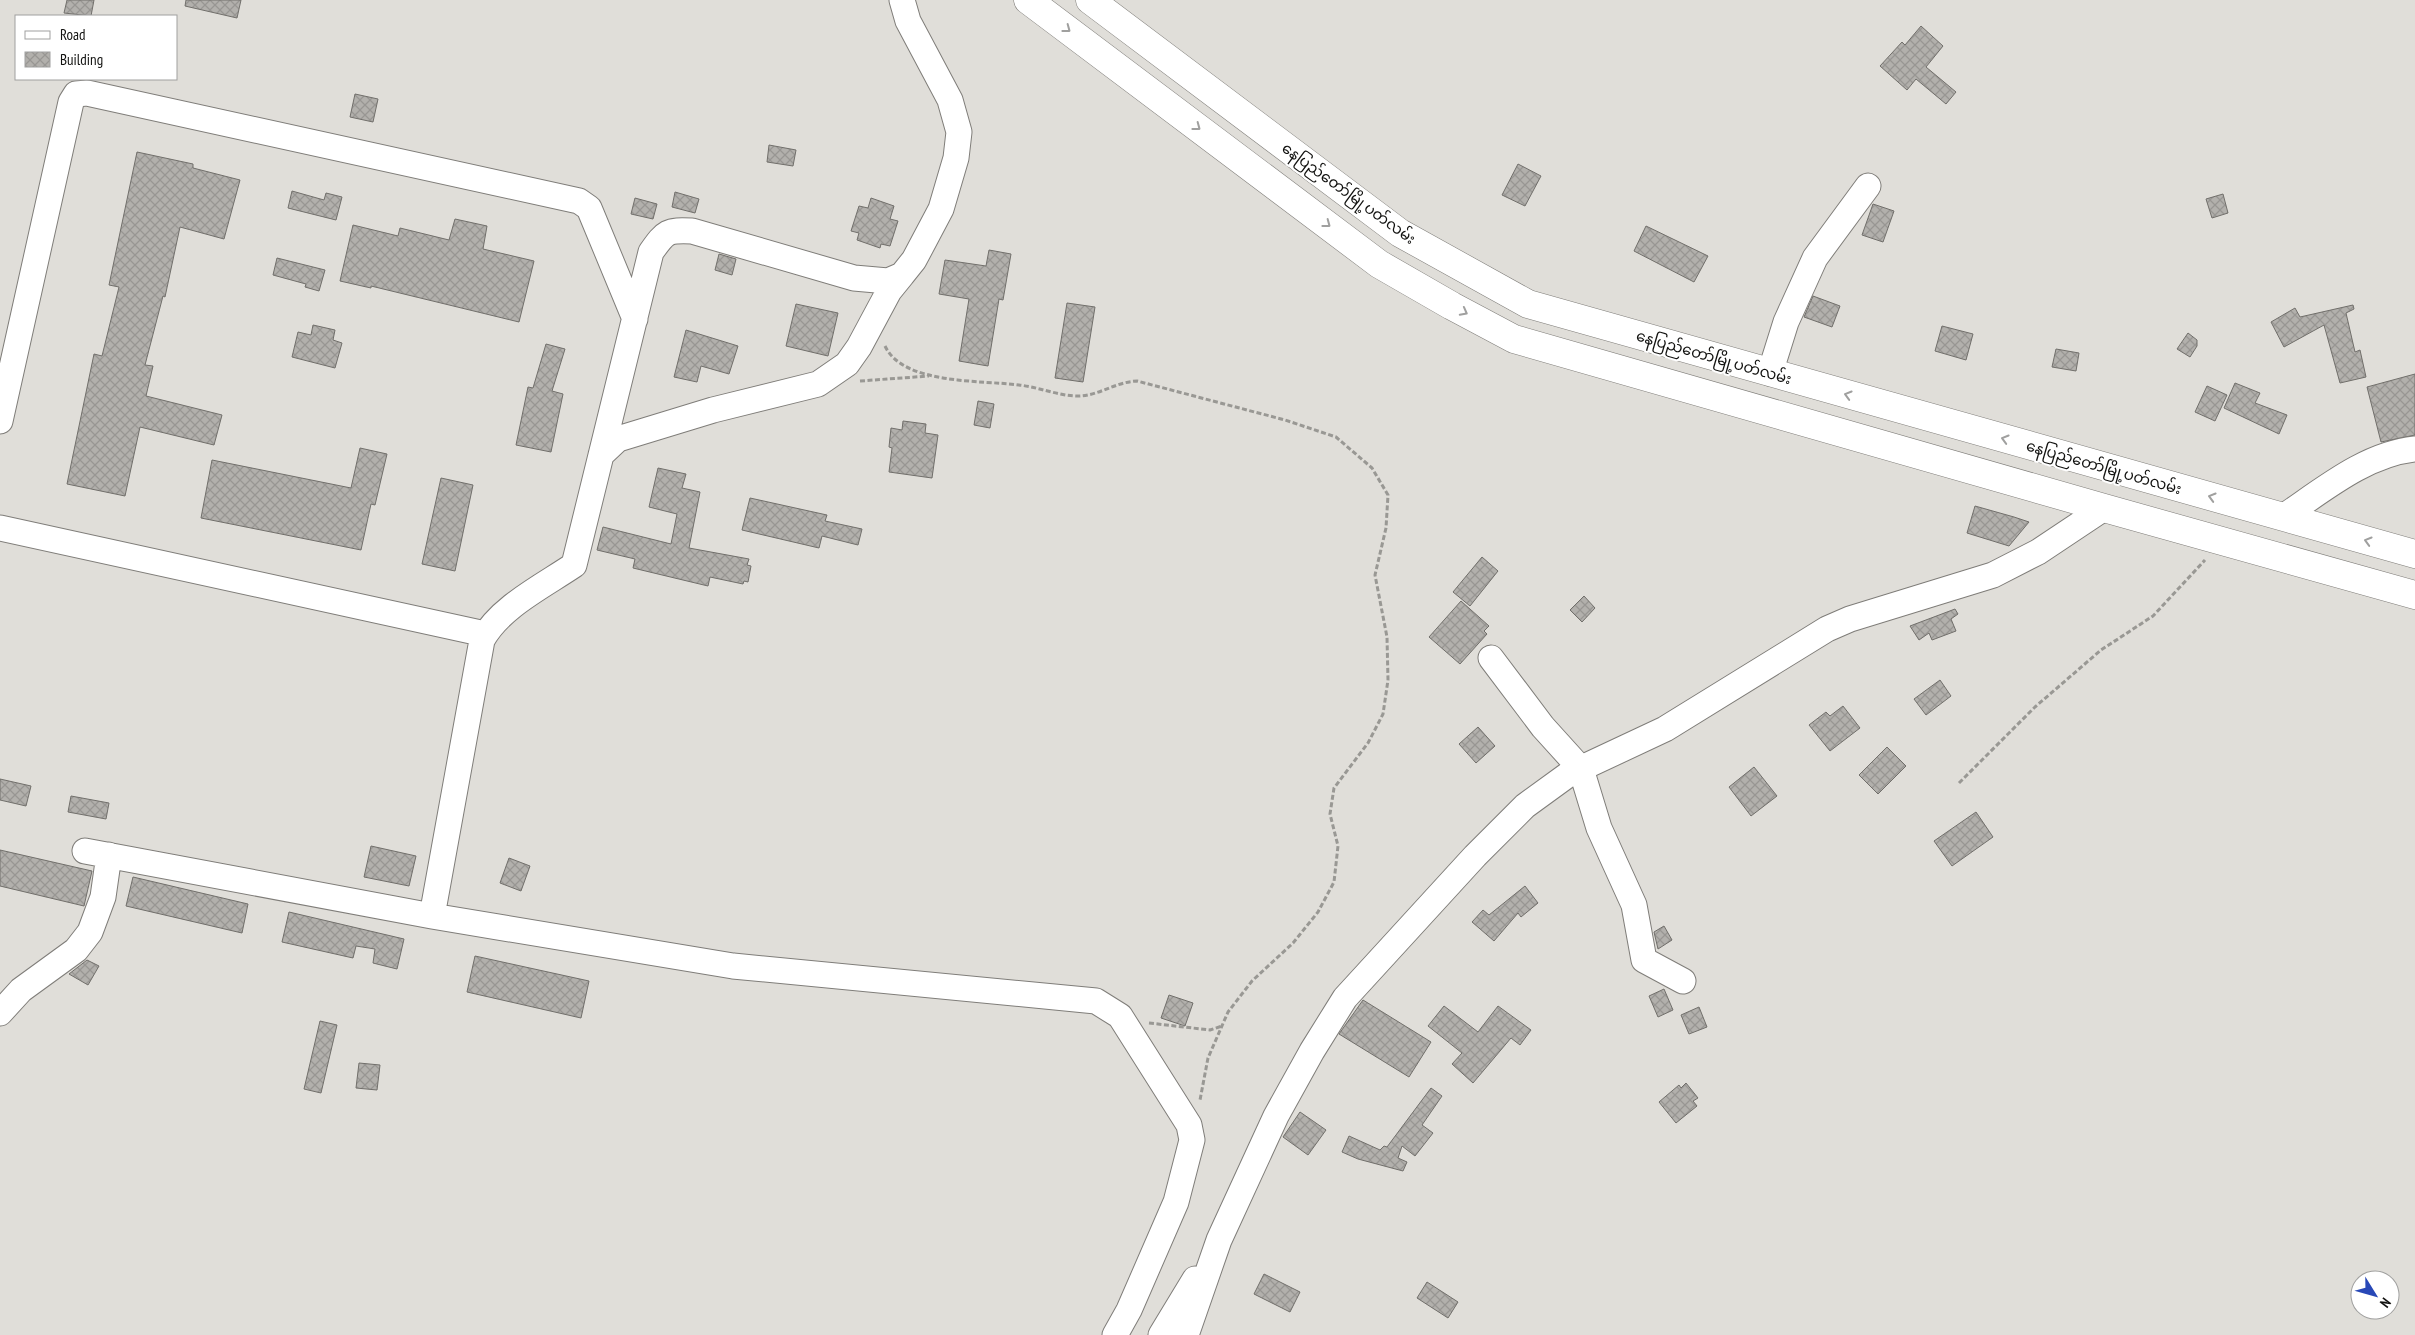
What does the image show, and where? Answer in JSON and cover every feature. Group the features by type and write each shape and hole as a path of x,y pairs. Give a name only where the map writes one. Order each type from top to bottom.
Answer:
{"main road":[{"path":"1028,0 1379,264 1514,339 2415,595"},
{"name":"နေပြည်တော်မြို့ပတ်လမ်း","path":"1090,0 1400,233 1528,304 2415,554"}],"street":[{"path":"601,455 618,439 713,410 818,384 847,364 859,347 877,312 914,260 941,209 956,158 959,132 950,100 908,21 902,0"},
{"path":"0,421 71,102 76,94 87,92 579,200 589,208 635,319"},
{"path":"1770,373 1786,322 1815,258 1868,186"},
{"path":"432,916 482,640 490,626 513,607 574,565 652,252 661,239 672,230 692,231 854,278 888,281 902,275"},
{"path":"2283,517 2350,472 2398,451 2415,449"},
{"path":"1186,1335 1214,1253 1276,1116 1312,1050 1345,998 1475,856 1525,806 1569,774 1665,730 1827,629 1850,618 1993,575 2012,567 2104,508"},
{"path":"0,528 485,634"},
{"path":"1491,658 1543,727 1581,769 1599,828 1634,905 1644,960 1683,981"},
{"path":"85,851 432,916 733,966 1096,1001 1122,1019 1189,1125 1192,1140 1176,1202 1129,1310 1115,1335"},
{"path":"0,1014 21,990 76,950 90,932 104,897 110,855"},
{"path":"1161,1335 1186,1292 1214,1253"}],"path":[{"path":"877,312 879,334 889,354 899,364 932,376"},
{"path":"858,381 932,376 1020,385 1075,396 1093,395 1123,382 1137,381 1285,420 1336,437 1372,468 1388,495 1386,528 1375,575 1387,637 1388,680 1383,714 1368,743 1334,788 1330,814 1338,846 1334,882 1318,912 1300,935 1252,982 1228,1012 1208,1058 1199,1105"},
{"path":"1959,783 2035,707 2100,650 2153,616 2222,541"},
{"path":"1122,1019 1210,1030 1222,1026"}],"building":[{"path":"67,0 94,0 91,15 64,13"},
{"path":"186,0 241,0 237,18 185,6"},
{"path":"1921,26 1943,46 1926,67 1956,92 1946,104 1916,79 1907,90 1880,66 1902,42 1905,45"},
{"path":"355,94 378,99 373,122 350,117"},
{"path":"769,145 796,150 793,166 767,162"},
{"path":"137,152 193,164 193,168 240,180 224,239 180,227 165,297 163,296 145,365 153,366 146,396 222,415 214,445 140,427 125,496 67,484 94,354 102,356 119,287 109,285"},
{"path":"1518,164 1541,176 1525,206 1502,195"},
{"path":"292,191 324,200 326,193 342,197 336,220 288,208"},
{"path":"675,192 699,199 695,213 672,207"},
{"path":"2223,194 2228,213 2212,218 2206,199"},
{"path":"635,198 657,204 653,219 631,214"},
{"path":"871,198 894,206 890,219 898,221 890,246 881,244 880,248 857,240 859,233 851,231 859,206 868,208"},
{"path":"1873,204 1894,211 1883,242 1862,235"},
{"path":"455,219 487,226 483,249 534,261 519,322 371,286 371,288 340,281 353,225 398,236 400,228 449,240"},
{"path":"1646,226 1708,256 1694,282 1634,251"},
{"path":"989,250 1011,254 1003,300 999,299 988,366 959,361 969,299 939,294 945,260 986,266"},
{"path":"719,254 736,259 732,275 715,270"},
{"path":"277,258 325,270 319,291 305,287 306,284 273,275"},
{"path":"1813,296 1840,306 1832,327 1804,317"},
{"path":"1067,303 1095,307 1083,382 1055,378"},
{"path":"796,304 838,313 828,356 786,346"},
{"path":"2353,305 2354,309 2346,313 2355,352 2360,350 2366,377 2340,383 2324,325 2284,347 2271,322 2295,308 2300,317"},
{"path":"313,325 335,330 333,340 342,343 335,368 292,357 298,332 311,335"},
{"path":"1942,326 1973,334 1966,360 1935,351"},
{"path":"686,330 738,346 729,374 701,366 697,382 674,377"},
{"path":"2188,333 2197,340 2197,346 2190,357 2177,349"},
{"path":"546,344 565,349 552,391 563,394 551,452 516,445 528,387 533,388"},
{"path":"2056,349 2079,353 2076,371 2052,367"},
{"path":"2415,374 2415,435 2381,442 2367,387"},
{"path":"2235,383 2260,393 2255,403 2287,415 2279,434 2224,408"},
{"path":"2207,386 2227,395 2215,421 2195,412"},
{"path":"978,401 994,404 990,428 974,425"},
{"path":"903,421 926,424 925,433 938,435 932,478 889,472 892,448 889,447 891,428 902,430"},
{"path":"360,448 387,454 375,505 371,504 361,550 201,518 212,460 351,488"},
{"path":"658,468 686,474 682,488 700,492 689,548 749,559 747,565 751,566 748,582 744,581 743,584 710,577 708,586 633,568 635,559 597,550 603,527 671,544 677,514 649,507"},
{"path":"441,478 473,485 455,571 422,564"},
{"path":"750,498 827,515 825,521 862,529 858,545 822,536 819,548 742,530"},
{"path":"1975,506 2029,522 2009,546 1967,533"},
{"path":"1482,557 1498,571 1470,606 1453,592"},
{"path":"1584,596 1595,608 1582,622 1570,610"},
{"path":"1461,601 1489,626 1484,631 1487,634 1460,664 1429,637"},
{"path":"1955,609 1958,614 1951,619 1956,631 1932,640 1929,633 1919,640 1910,626"},
{"path":"1940,680 1951,696 1926,715 1914,699"},
{"path":"1843,706 1860,728 1830,751 1809,725 1826,712 1830,716"},
{"path":"1478,727 1495,746 1476,763 1459,744"},
{"path":"1887,747 1906,766 1878,794 1859,775"},
{"path":"1754,767 1777,796 1751,816 1729,787"},
{"path":"0,779 31,786 26,806 0,800"},
{"path":"71,796 109,803 106,819 68,812"},
{"path":"1976,812 1993,837 1952,866 1934,841"},
{"path":"371,846 416,856 409,886 364,877"},
{"path":"0,850 92,871 84,906 0,886"},
{"path":"509,858 530,866 521,891 500,883"},
{"path":"133,877 248,904 242,933 126,906"},
{"path":"1525,886 1538,903 1521,917 1518,913 1494,941 1472,922 1483,910 1489,915"},
{"path":"289,912 404,939 397,969 373,963 375,949 356,946 353,958 282,942"},
{"path":"1664,926 1672,940 1658,949 1654,932"},
{"path":"475,956 589,981 581,1018 467,992"},
{"path":"87,960 99,966 88,985 69,974"},
{"path":"1664,989 1673,1010 1658,1017 1649,996"},
{"path":"1169,995 1193,1003 1185,1026 1161,1018"},
{"path":"1363,1000 1431,1042 1409,1077 1339,1034"},
{"path":"1444,1006 1478,1032 1498,1006 1531,1030 1520,1045 1511,1038 1473,1083 1452,1064 1462,1053 1428,1026"},
{"path":"1699,1007 1707,1027 1689,1034 1681,1015"},
{"path":"320,1021 337,1025 321,1093 304,1089"},
{"path":"359,1063 380,1065 377,1090 356,1088"},
{"path":"1686,1083 1698,1098 1693,1101 1697,1106 1676,1123 1659,1102 1679,1085 1681,1088"},
{"path":"1431,1088 1442,1096 1422,1125 1433,1133 1415,1156 1402,1146 1398,1158 1407,1162 1403,1171 1358,1159 1342,1152 1349,1136 1380,1150 1384,1146 1387,1147"},
{"path":"1300,1112 1326,1130 1308,1155 1283,1137"},
{"path":"1264,1274 1300,1292 1290,1312 1254,1294"},
{"path":"1427,1282 1458,1302 1448,1318 1417,1298"}]}
